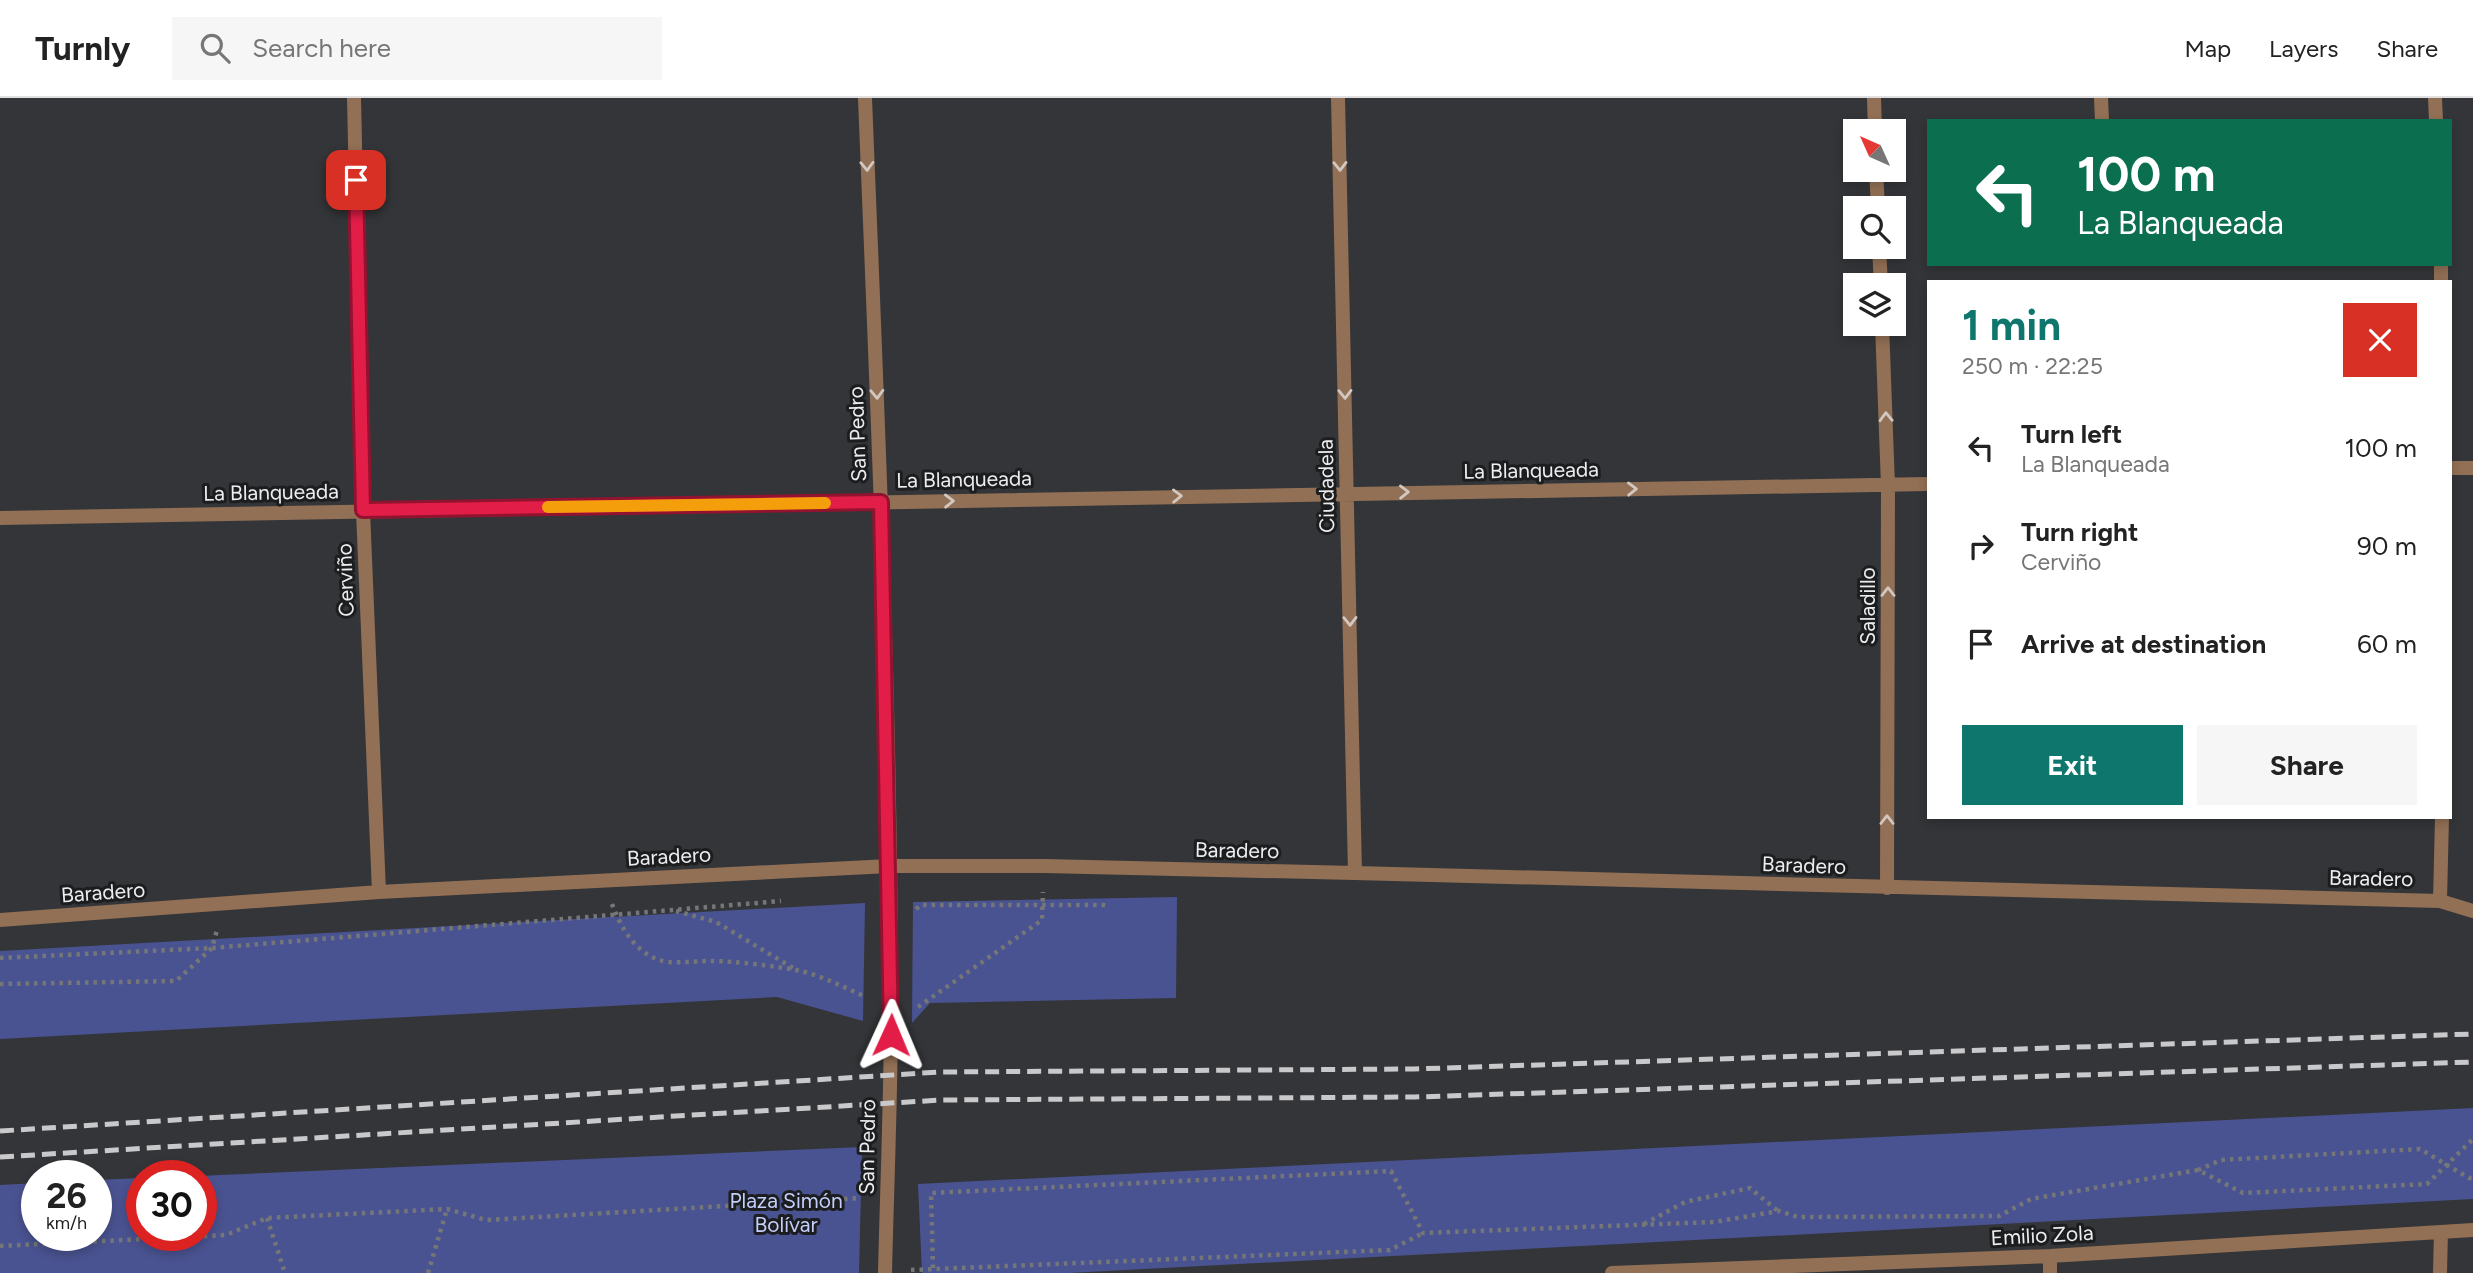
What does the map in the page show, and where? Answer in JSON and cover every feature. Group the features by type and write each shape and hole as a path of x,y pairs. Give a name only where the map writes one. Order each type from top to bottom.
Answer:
{"street":[{"name":"Cerviño","path":"354,98 363,510 379,892"},
{"name":"San Pedro","path":"865,98 881,502 889,866 891,1009 885,1272"},
{"name":"Ciudadela","path":"1338,98 1355,873"},
{"path":"1874,98 1875,119"},
{"path":"2101,98 2102,119"},
{"path":"2435,98 2436,119"},
{"name":"Saladillo","path":"1882,336 1888,486 1887,888"},
{"path":"2452,468 2473,468"},
{"name":"La Blanqueada","path":"0,519 363,510 1927,484"},
{"path":"2440,901 2442,819"},
{"name":"Baradero","path":"0,920 379,892 889,866 1044,866 1355,873 2440,901 2473,911"},
{"name":"Emilio Zola","path":"1612,1273 2050,1256 2473,1230"},
{"path":"2440,1273 2441,1232"},
{"path":"2050,1256 2050,1273"}],"path":[{"path":"891,1009 918,1007 1042,920 1044,866"},
{"path":"603,880 619,926 646,952 665,962 714,961 797,970 829,980 867,998 868,984"},
{"path":"0,958 212,948 795,900"},
{"path":"0,985 176,981 212,948 224,905"},
{"path":"909,915 921,905 1110,905"},
{"path":"672,910 716,922 797,970"},
{"path":"2198,1170 2243,1193 2427,1184 2473,1139"},
{"path":"1644,1224 1685,1202 1750,1188 1779,1211 1798,1217 1999,1216 2031,1199 2198,1170 2221,1160 2420,1149 2473,1178"},
{"path":"933,1268 931,1193 1391,1171 1423,1233"},
{"path":"862,1211 863,1185"},
{"path":"0,1246 226,1235 267,1218 447,1209 486,1220 863,1198"},
{"path":"429,1273 447,1209"},
{"path":"885,1272 1390,1250 1423,1233 1714,1222 1779,1211"},
{"path":"267,1218 285,1273"}],"green space":[{"path":"1177,897 1176,998 930,1003 912,1023 913,902"},
{"path":"865,903 863,1021 777,997 0,1039 0,951"},
{"path":"2473,1108 2473,1199 1069,1273 922,1273 918,1184"},
{"name":"Plaza Simón Bolívar","path":"862,1147 859,1273 0,1273 0,1185 21,1184 21,1251 112,1251 112,1179 126,1179 126,1251 217,1251 217,1175"}],"railway":[{"path":"0,1131 940,1072 1414,1069 2473,1034"},
{"path":"0,1157 941,1100 1415,1097 2473,1062"}],"slow traffic":[{"path":"548,507 825,503"}],"route":[{"path":"356,180 363,510 881,502 891,1035"}]}
